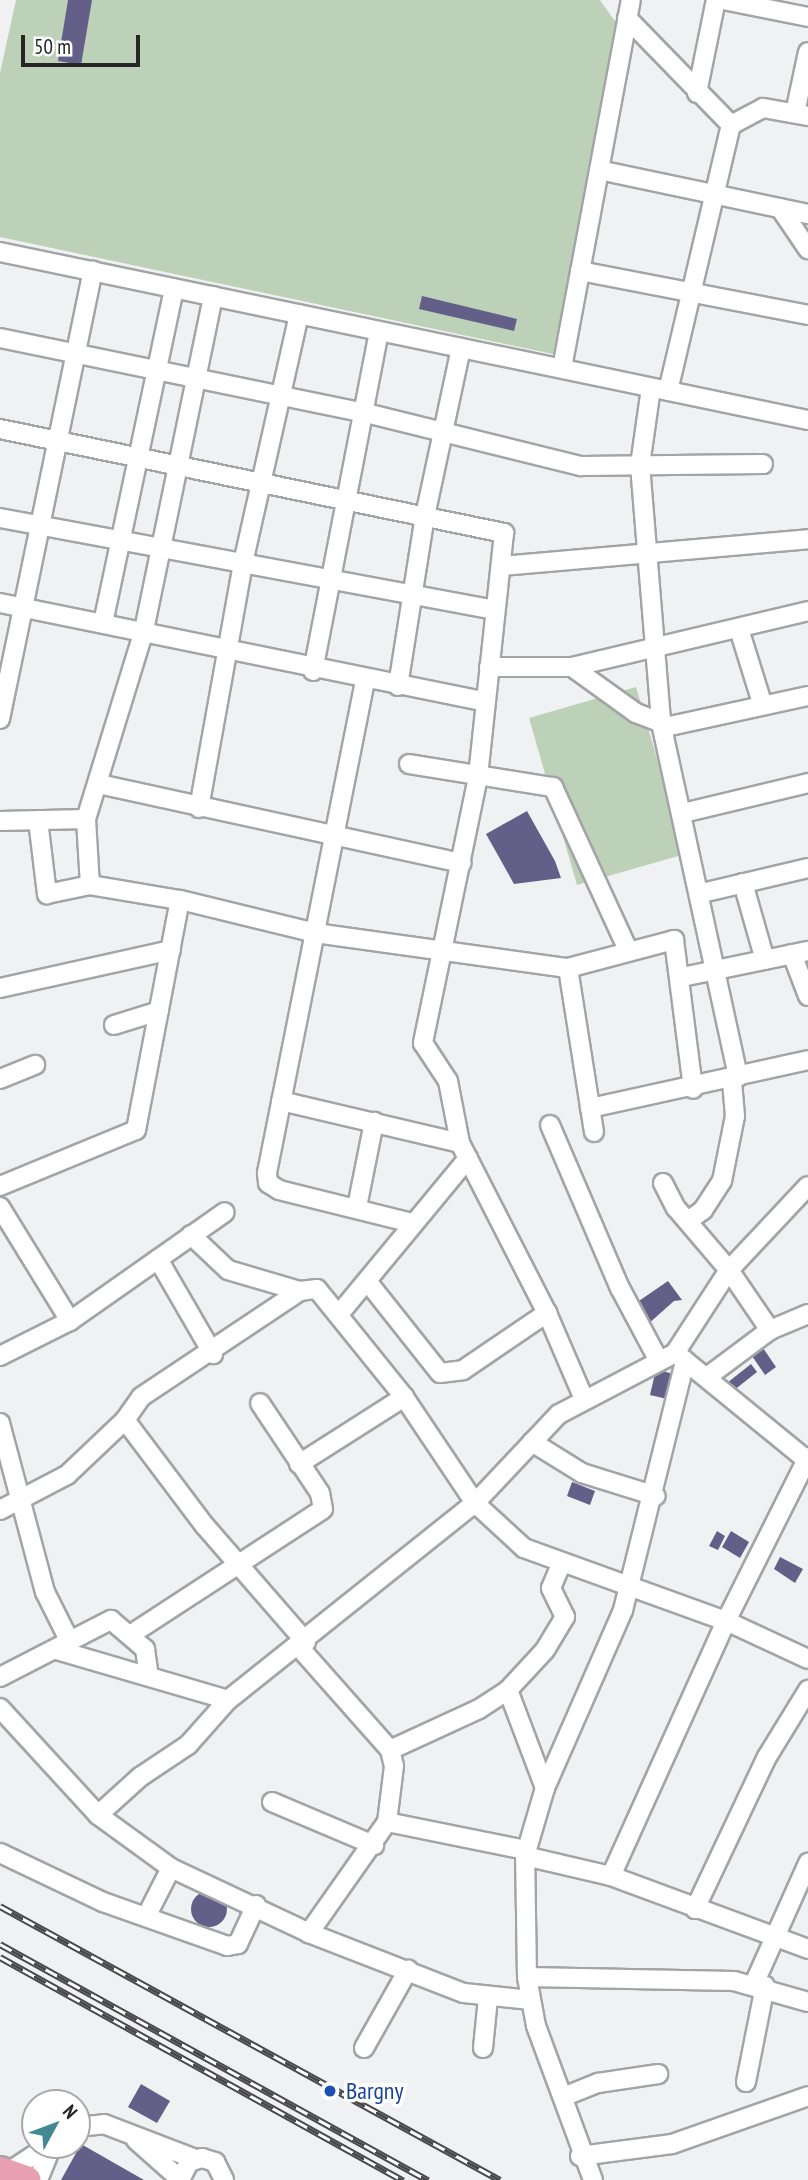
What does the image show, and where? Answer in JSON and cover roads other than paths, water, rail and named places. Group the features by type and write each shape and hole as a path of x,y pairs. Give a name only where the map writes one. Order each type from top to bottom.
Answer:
{"street":[{"path":"562,368 631,0"},
{"path":"698,93 716,0"},
{"path":"723,0 808,17"},
{"path":"627,18 731,125"},
{"path":"688,1221 703,1210 722,1181 735,1116 735,1077 719,969 661,723 654,649 650,551 640,465 689,293 711,194 731,125 764,108 802,115 808,52"},
{"path":"599,170 808,214"},
{"path":"780,208 808,249"},
{"path":"0,252 808,420"},
{"path":"0,719 2,694 93,271"},
{"path":"580,271 808,316"},
{"path":"103,622 123,541 174,288"},
{"path":"90,885 86,819 99,784 144,630 213,296"},
{"path":"199,808 230,654 243,564 299,314"},
{"path":"313,671 343,499 379,331"},
{"path":"0,338 362,412 581,466 763,464"},
{"path":"398,686 425,516 445,433 461,348"},
{"path":"0,429 425,516 499,528 507,540 495,610 478,777 424,1043 448,1081 464,1151 547,1313 584,1399"},
{"path":"0,518 412,598 495,610"},
{"path":"502,566 808,539"},
{"path":"0,603 144,630 230,654 313,671 485,702"},
{"path":"489,667 572,667 808,611"},
{"path":"739,629 762,703"},
{"path":"572,667 636,713 661,723 683,724 762,703 808,696"},
{"path":"365,681 281,1101 268,1183 279,1190 412,1223"},
{"path":"409,764 553,787 628,950"},
{"path":"683,813 808,783"},
{"path":"99,784 199,808 461,863"},
{"path":"0,821 86,819"},
{"path":"38,820 47,894 90,885 180,900 315,933 568,968 674,940 682,977 693,1088"},
{"path":"702,893 808,868"},
{"path":"743,883 765,960"},
{"path":"0,1186 136,1130 180,900"},
{"path":"0,988 171,950"},
{"path":"682,977 800,953 808,996"},
{"path":"568,968 594,1132"},
{"path":"114,1025 159,1011"},
{"path":"590,1108 693,1088 808,1060"},
{"path":"0,1079 35,1065"},
{"path":"281,1101 374,1122 464,1151"},
{"path":"357,1208 374,1122"},
{"path":"550,1125 620,1288 673,1358 707,1377 807,1460 726,1622 611,1876"},
{"path":"340,1314 412,1223 464,1151"},
{"path":"663,1184 688,1221 730,1270 770,1330"},
{"path":"593,2180 580,2156 531,2000 527,1977 526,1853 545,1788 631,1586 656,1496 673,1358 730,1270 808,1186"},
{"path":"0,1207 70,1321"},
{"path":"0,1356 70,1321 225,1212"},
{"path":"191,1235 228,1270 300,1291 317,1289 340,1314 404,1397 475,1503 524,1548 561,1565 631,1586 726,1622 808,1660"},
{"path":"158,1259 213,1354"},
{"path":"367,1281 440,1373 463,1370 547,1313"},
{"path":"0,1510 67,1475 125,1420 141,1397 213,1354 300,1291"},
{"path":"707,1377 770,1330 808,1314"},
{"path":"98,1815 140,1777 188,1745 228,1700 302,1645 475,1503 559,1414 584,1399 673,1358"},
{"path":"299,1464 404,1397"},
{"path":"130,1635 241,1568 323,1509 320,1493 260,1403"},
{"path":"125,1420 302,1645 390,1750 394,1766 387,1822 374,1845 309,1933"},
{"path":"0,1423 24,1499 45,1592 63,1646"},
{"path":"532,1442 582,1473 656,1496"},
{"path":"390,1750 508,1690 561,1628 565,1617 551,1588 561,1565"},
{"path":"0,1677 111,1620 145,1649 149,1676"},
{"path":"63,1646 228,1700"},
{"path":"508,1690 545,1788"},
{"path":"695,1909 767,1757 808,1690"},
{"path":"0,1707 98,1815 171,1868 256,1905 309,1933 408,1970 488,1998 531,2000"},
{"path":"272,1802 374,1845"},
{"path":"387,1822 526,1853 611,1876 808,1949"},
{"path":"0,1853 146,1917 233,1946 256,1905"},
{"path":"746,2082 760,1985 773,1936 808,1863"},
{"path":"146,1917 171,1868"},
{"path":"364,2048 408,1970"},
{"path":"527,1977 760,1985 808,2001"},
{"path":"483,2048 488,1998"},
{"path":"563,2097 598,2083 659,2074"},
{"path":"580,2156 672,2144 808,2096"},
{"path":"91,2125 104,2124 195,2159 215,2162 224,2180"},
{"path":"128,2133 180,2179 195,2159"},
{"path":"12,2174 32,2159"},
{"path":"38,2180 45,2159"}],"railway":[{"path":"0,1906 500,2180"},
{"path":"0,1944 428,2180"},
{"path":"0,1957 403,2180"}],"place":[{"name":"Bargny","path":"330,2091"}]}
